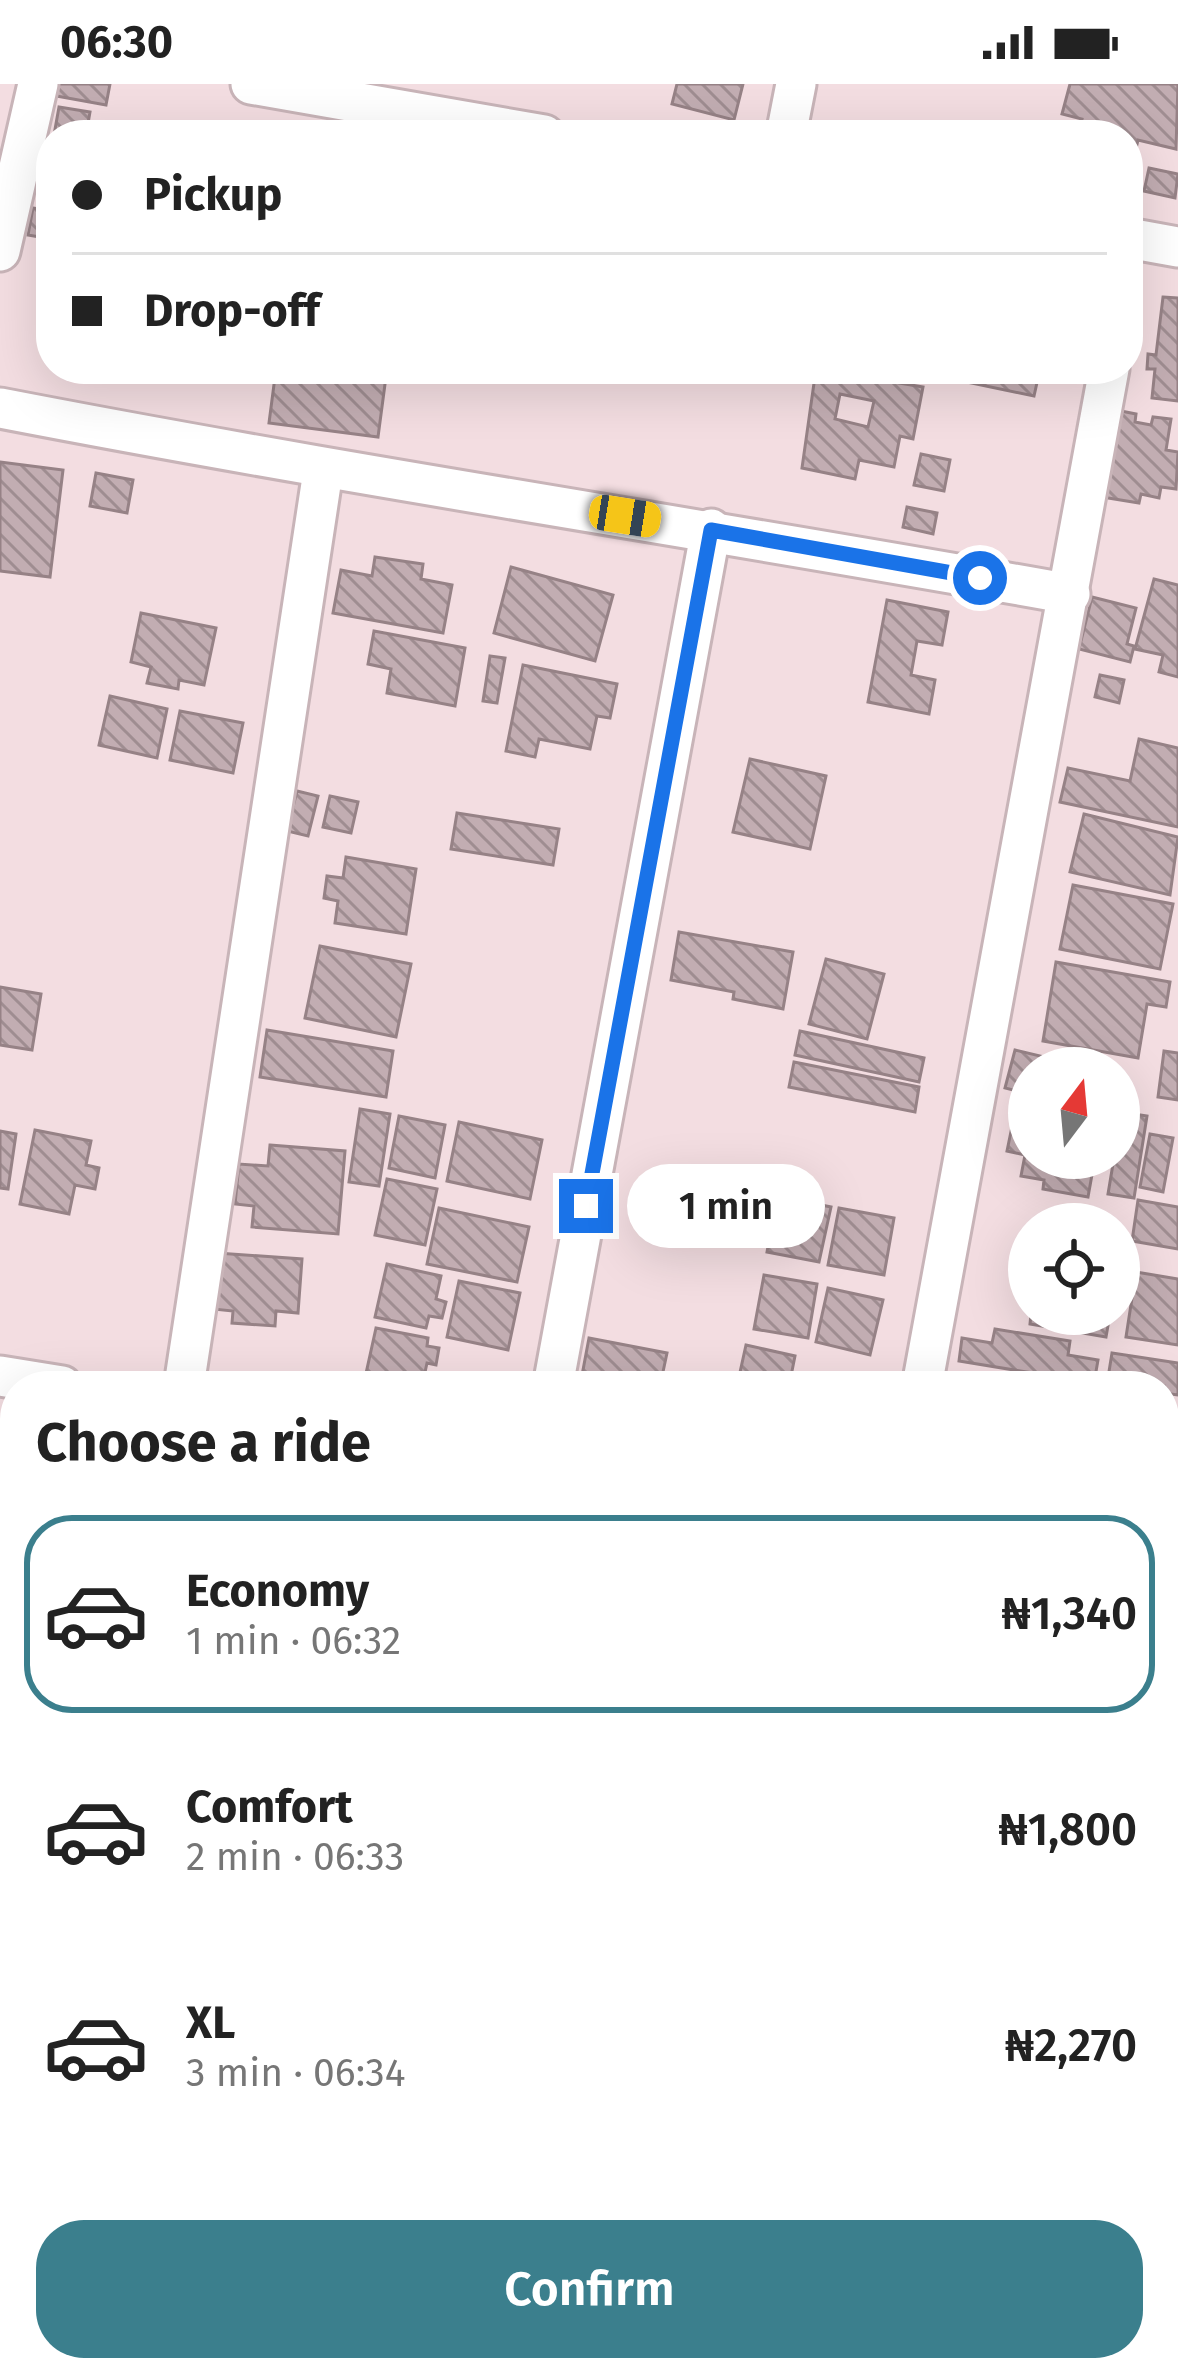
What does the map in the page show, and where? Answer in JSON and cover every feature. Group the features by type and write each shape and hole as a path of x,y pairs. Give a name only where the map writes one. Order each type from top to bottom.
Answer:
{"street":[{"path":"0,250 38,84"},
{"path":"251,84 458,120"},
{"path":"789,120 796,84"},
{"path":"1143,245 1178,247"},
{"path":"925,1371 1106,384"},
{"path":"0,408 323,471 711,530 1070,594"},
{"path":"186,1371 323,471"},
{"path":"556,1371 711,530"}],"building":[{"path":"53,84 110,84 106,105 51,95"},
{"path":"677,84 743,84 734,120 672,104"},
{"path":"1070,84 1178,84 1176,149 1143,141 1143,120 1082,120 1062,114"},
{"path":"59,107 90,112 89,120 57,120"},
{"path":"1149,168 1178,174 1175,198 1144,191"},
{"path":"33,208 36,208 36,236 28,235"},
{"path":"1163,297 1178,298 1178,401 1152,398 1155,369 1147,369 1148,354 1156,355"},
{"path":"274,384 385,384 378,437 269,423"},
{"path":"814,384 923,387 913,439 900,436 894,467 859,460 855,479 802,468","holes":["840,394 874,401 868,427 835,419"]},
{"path":"977,384 1037,384 1034,396"},
{"path":"1116,410 1136,414 1135,422 1151,425 1153,417 1171,419 1166,450 1178,452 1176,489 1161,487 1159,498 1141,494 1139,503 1102,497"},
{"path":"921,454 950,460 944,491 914,485"},
{"path":"0,462 63,470 50,577 0,571"},
{"path":"96,473 133,480 127,513 90,506"},
{"path":"907,507 937,513 933,534 903,527"},
{"path":"375,557 423,564 421,579 452,585 443,633 333,613 341,570 372,576"},
{"path":"511,567 613,595 595,661 494,633"},
{"path":"1154,579 1178,585 1178,677 1159,672 1163,655 1135,649"},
{"path":"1092,597 1136,608 1127,644 1134,646 1130,662 1079,649"},
{"path":"887,600 948,612 942,645 917,641 911,675 935,680 929,714 868,702"},
{"path":"141,613 216,628 204,685 179,680 178,689 147,683 151,667 131,662"},
{"path":"374,631 465,648 455,706 387,693 391,669 368,664"},
{"path":"490,656 505,658 497,703 483,701"},
{"path":"523,665 617,684 610,718 597,716 590,749 539,739 535,757 506,751"},
{"path":"1100,675 1124,680 1119,703 1095,697"},
{"path":"110,696 167,709 157,758 99,745"},
{"path":"180,711 243,723 233,773 170,760"},
{"path":"1139,739 1178,748 1178,827 1060,802 1068,768 1130,781"},
{"path":"750,759 826,776 810,849 733,832"},
{"path":"297,791 318,796 308,836 287,831"},
{"path":"330,796 358,802 351,833 323,827"},
{"path":"457,813 559,829 553,865 451,849"},
{"path":"1084,814 1178,837 1170,895 1070,872"},
{"path":"346,857 416,869 406,934 335,923 338,901 324,898 327,876 343,878"},
{"path":"1073,885 1173,904 1160,969 1060,949"},
{"path":"679,932 793,952 783,1009 733,999 734,992 671,980"},
{"path":"320,946 411,964 396,1037 305,1018"},
{"path":"826,959 884,974 867,1039 809,1024"},
{"path":"1056,962 1170,982 1166,1007 1147,1004 1140,1047 1077,1047 1043,1041"},
{"path":"0,987 41,994 32,1050 0,1045"},
{"path":"267,1030 393,1051 386,1097 260,1077"},
{"path":"800,1031 924,1058 919,1082 795,1055"},
{"path":"1164,1051 1178,1053 1178,1100 1158,1097"},
{"path":"794,1062 919,1087 915,1112 789,1087"},
{"path":"360,1109 390,1114 379,1186 349,1182"},
{"path":"1140,1115 1147,1116 1140,1160"},
{"path":"399,1116 445,1125 435,1178 389,1168"},
{"path":"459,1122 542,1140 530,1199 447,1181"},
{"path":"35,1130 91,1141 86,1165 99,1168 95,1189 75,1185 69,1214 20,1204"},
{"path":"0,1131 16,1134 8,1189 0,1188"},
{"path":"1150,1134 1173,1138 1163,1192 1140,1187"},
{"path":"270,1145 345,1151 338,1234 252,1227 254,1206 235,1204 239,1164 268,1166"},
{"path":"387,1179 437,1189 425,1245 375,1235"},
{"path":"1038,1179 1091,1179 1088,1197 1043,1189 1044,1180"},
{"path":"1110,1179 1137,1179 1134,1198 1108,1194"},
{"path":"777,1196 831,1207 819,1262 767,1252"},
{"path":"1138,1203 1178,1207 1178,1249 1140,1242"},
{"path":"439,1208 529,1227 517,1282 427,1264"},
{"path":"839,1208 894,1218 884,1275 828,1265"},
{"path":"217,1253 302,1259 298,1313 276,1311 275,1326 232,1323 233,1311 213,1309"},
{"path":"387,1264 441,1276 436,1299 446,1302 442,1318 429,1316 426,1328 375,1317"},
{"path":"1140,1273 1178,1279 1178,1345 1126,1337 1140,1335"},
{"path":"764,1275 817,1284 808,1338 754,1329"},
{"path":"459,1281 520,1293 508,1350 447,1337"},
{"path":"828,1288 883,1300 870,1355 816,1342"},
{"path":"376,1328 428,1338 427,1346 439,1348 436,1365 427,1363 425,1371 367,1371"},
{"path":"995,1329 1008,1335 1070,1341 1068,1355 1098,1360 1096,1371 1020,1371 959,1361 962,1338 992,1343"},
{"path":"589,1338 667,1353 663,1371 583,1371"},
{"path":"746,1345 795,1356 792,1371 740,1371"},
{"path":"1112,1353 1178,1363 1178,1371 1109,1371"}],"route":[{"path":"586,1206 711,530 980,578"}]}
